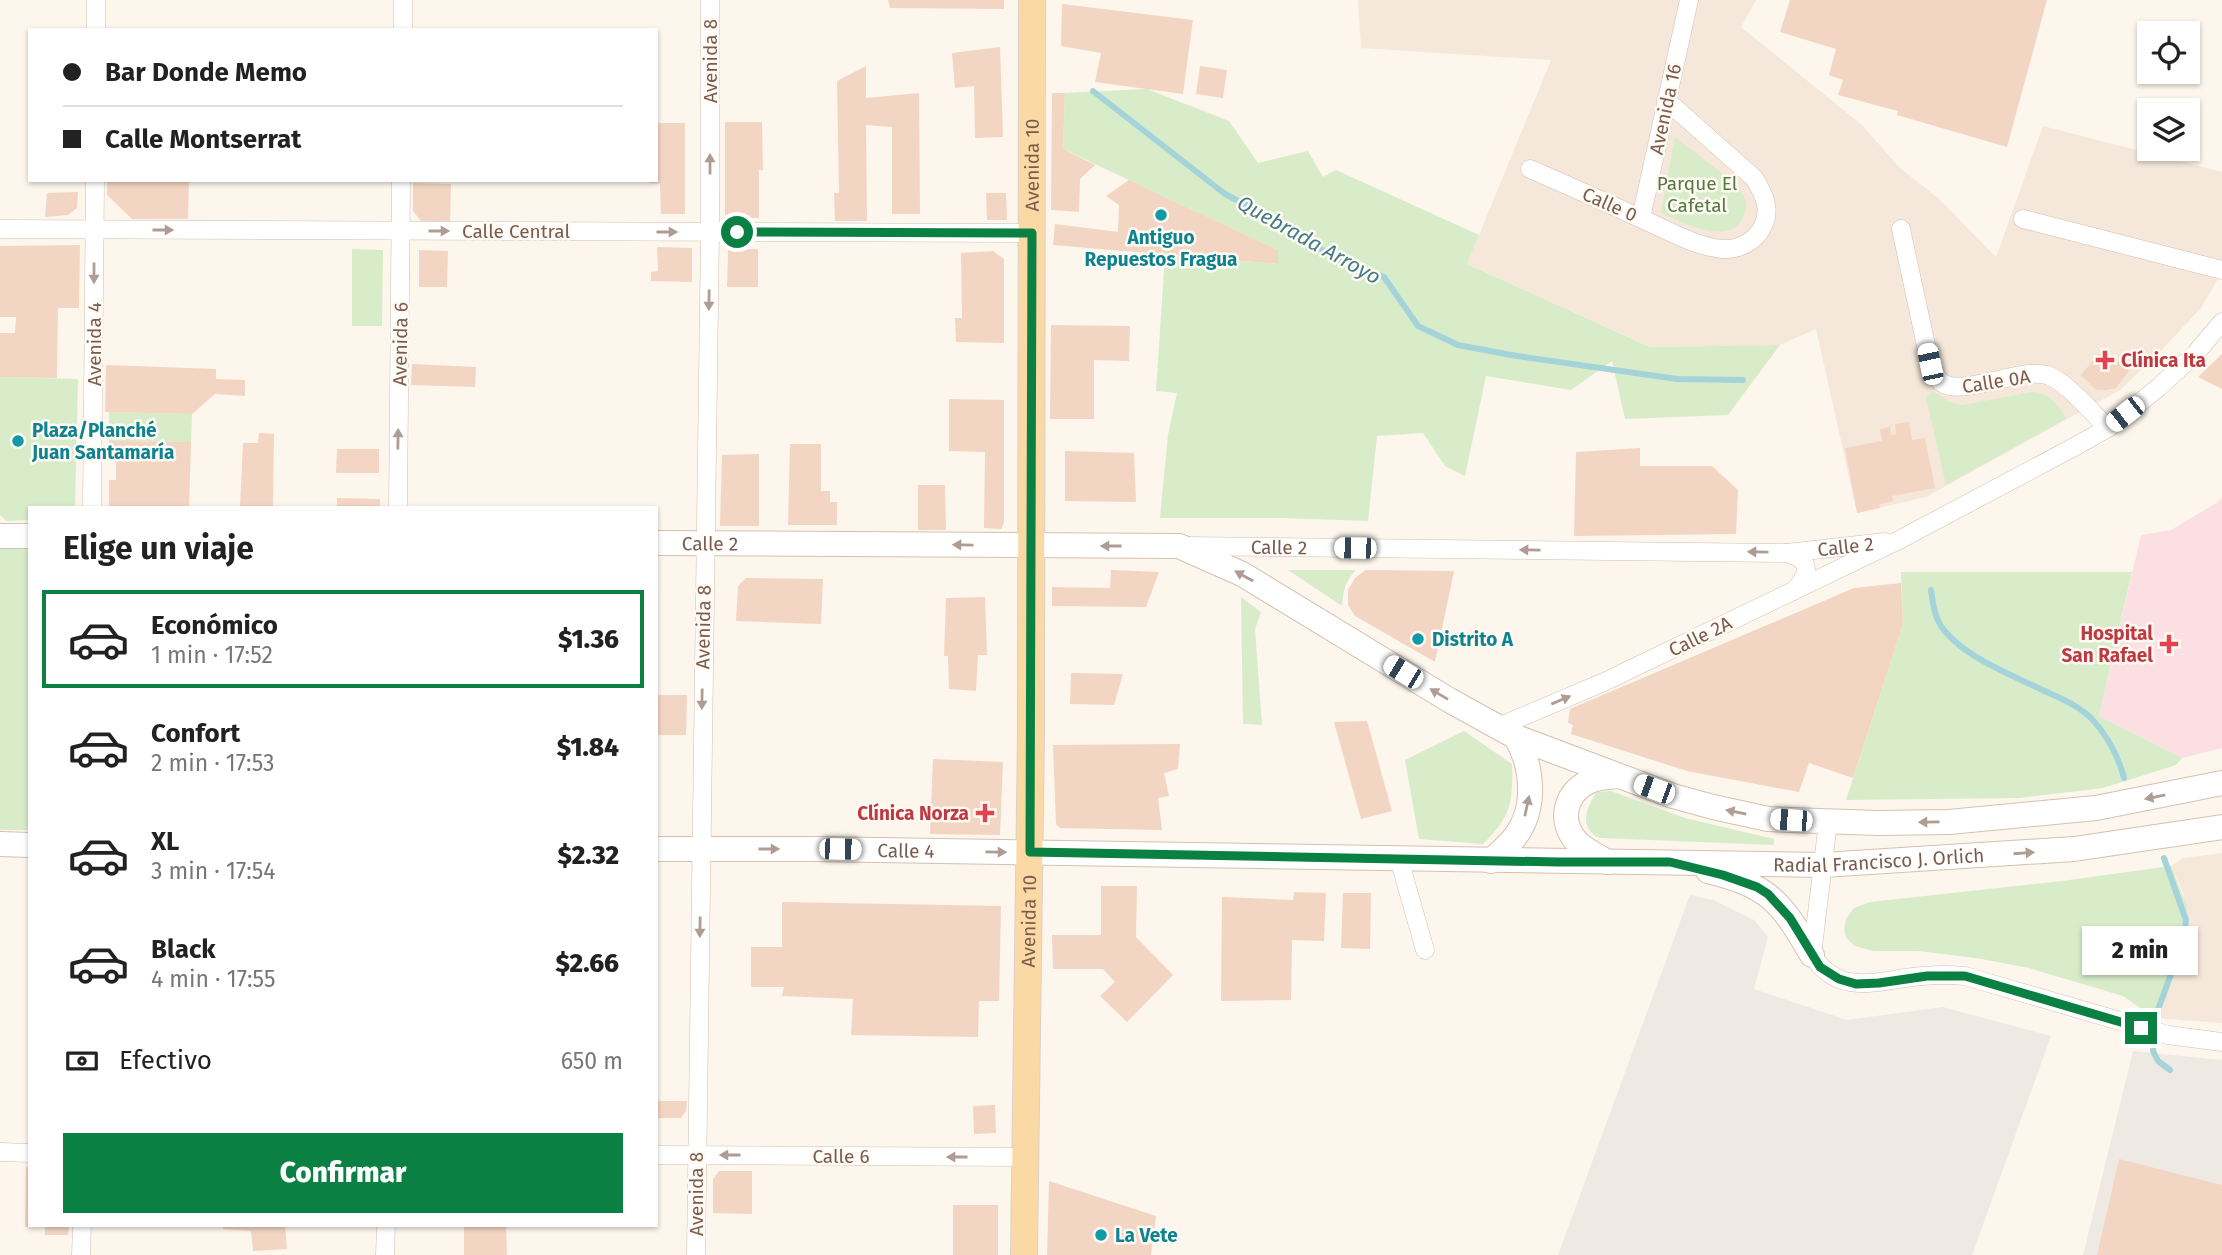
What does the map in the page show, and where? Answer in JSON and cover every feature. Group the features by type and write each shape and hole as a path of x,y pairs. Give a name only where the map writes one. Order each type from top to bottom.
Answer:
{"main road":[{"name":"Avenida 10","path":"1024,1255 1032,546 1032,0"},
{"path":"0,536 28,536"},
{"name":"Calle 2","path":"658,543 1179,545"},
{"name":"Radial Francisco J. Orlich","path":"1179,545 1242,574 1448,700 1507,732 1618,776 1713,807 1768,818 1828,822 1949,822 2096,808 2222,783"},
{"path":"1491,861 1513,841 1528,807 1530,777 1526,755 1507,732"},
{"path":"1608,862 1573,837 1564,814 1574,792 1597,779 1618,776"},
{"name":"Radial Francisco J. Orlich","path":"1030,852 1823,865 2074,849 2222,827"},
{"path":"0,844 28,845"},
{"name":"Calle 4","path":"658,849 1030,852"},
{"path":"1670,862 1723,875 1757,887 1768,894 1790,918 1812,955"}],"street":[{"path":"96,0 96,28"},
{"path":"403,0 403,28"},
{"name":"Avenida 8","path":"696,1255 710,232 710,0"},
{"name":"Avenida 16","path":"1641,218 1689,0"},
{"name":"Calle 0","path":"1530,169 1689,240 1724,249 1743,246 1755,239 1764,225 1768,209 1764,194 1755,178 1666,100"},
{"name":"Avenida 4","path":"92,506 95,182"},
{"name":"Avenida 6","path":"398,506 401,182"},
{"path":"2023,219 2222,270"},
{"name":"Calle Central","path":"0,229 1032,233"},
{"name":"Calle 0A","path":"1900,229 1930,364 1941,382 1954,388 2030,374 2047,375 2059,382 2108,428"},
{"name":"Calle 2A","path":"1507,732 1604,682 1899,540 2108,428 2160,387 2195,354 2222,322"},
{"name":"Calle 2","path":"1179,545 1787,553 1899,540"},
{"path":"1787,553 1800,557 1806,569 1804,579 1794,591"},
{"path":"1828,822 1812,955 1829,974 1856,984 1934,975 1965,976 2168,1035 2222,1042"},
{"path":"1399,859 1425,950"},
{"path":"0,1152 28,1153"},
{"name":"Calle 6","path":"658,1155 1026,1157"},
{"path":"81,1255 82,1227"},
{"path":"385,1255 386,1227"}],"shaded area":[{"path":"1358,0 1756,0 1741,27 1862,125 1899,167 1939,199 1996,257 2043,126 2137,150 2137,161 2179,161 2222,172 2222,272 2201,308 2120,390 1926,497 1857,513 1816,329 1780,345 1651,347 1467,264 1551,60 1361,48"},
{"name":"Hospital San Rafael","path":"2222,497 2222,748 2182,758 2099,716 2141,535 2171,530"},
{"path":"2222,853 2222,1023 2155,1018 2183,951 2189,923 2183,892 2171,866 2183,858"},
{"path":"1690,895 1713,900 1754,920 1768,937 1754,989 1847,1020 1943,1007 2051,1036 1972,1255 1558,1255"},
{"path":"2133,1051 2222,1060 2222,1255 2083,1255"}],"green space":[{"path":"1147,89 1229,121 1258,163 1308,151 1323,177 1336,170 1479,235 1467,264 1650,347 1780,345 1728,415 1625,419 1612,361 1571,390 1486,376 1465,476 1445,466 1423,433 1377,436 1368,521 1160,518 1168,435 1177,393 1156,391 1165,255 1278,264 1278,250 1063,149 1065,93"},
{"name":"Parque El Cafetal","path":"1675,137 1737,185 1746,203 1744,215 1738,225 1718,232 1693,227 1661,213"},
{"path":"352,249 383,250 382,326 352,326"},
{"path":"0,377 78,379 75,506 28,506 28,520 7,521 0,515"},
{"path":"1933,391 1949,402 1962,405 2032,392 2044,394 2067,418 1946,485 1926,398"},
{"path":"109,412 192,414 191,442 109,441"},
{"path":"0,547 28,547 28,830 0,830"},
{"path":"1288,570 1356,570 1345,586 1342,606"},
{"path":"1901,572 2132,572 2099,716 2182,758 2176,765 2103,788 2020,798 1846,800 1903,624"},
{"path":"1241,597 1261,612 1255,629 1262,725 1243,724"},
{"path":"1464,731 1512,764 1511,799 1505,817 1483,844 1419,839 1405,760"},
{"path":"1611,791 1685,818 1774,839 1774,845 1600,838 1593,834 1586,823 1587,811 1597,792"},
{"path":"2171,866 2187,906 2188,934 2167,995 2155,1018 2123,996 2029,968 1918,951 1873,951 1855,946 1847,939 1844,930 1846,919 1854,908 1870,902"}],"building":[{"path":"888,0 1004,0 1004,9 890,8"},
{"path":"1790,0 2047,0 2007,147 1897,115 1898,111 1838,95 1843,80 1829,75 1836,49 1780,32"},
{"path":"1062,4 1193,20 1183,94 1095,82 1101,53 1061,46"},
{"path":"1000,47 1003,137 975,138 974,86 955,88 952,53"},
{"path":"866,66 866,98 919,93 920,214 892,214 892,127 866,125 867,221 835,221 834,193 839,193 837,81"},
{"path":"1200,66 1227,70 1223,98 1196,94"},
{"name":"Antiguo Repuestos Fragua","path":"1052,93 1065,93 1063,149 1095,165 1080,179 1079,212 1051,210"},
{"path":"725,122 762,122 763,170 759,170 759,218 725,218"},
{"path":"658,123 685,123 685,214 661,214 660,184 649,183 658,182"},
{"name":"Antiguo Repuestos Fragua","path":"1129,180 1278,250 1278,264 1053,245 1055,224 1118,232 1119,205 1106,196"},
{"path":"107,182 189,182 188,219 132,219 107,195"},
{"path":"413,183 451,184 450,222 421,221 413,211"},
{"path":"78,192 77,208 68,215 45,217 47,193"},
{"path":"986,193 1006,193 1007,220 987,220"},
{"path":"80,245 79,308 58,308 57,378 0,377 0,333 15,333 16,317 0,317 0,246"},
{"path":"657,247 692,248 692,282 651,281 651,272 658,271"},
{"path":"758,249 758,287 727,287 728,250"},
{"path":"419,250 448,251 447,287 419,287"},
{"path":"993,251 1004,259 1004,343 956,342 955,318 962,318 961,253"},
{"path":"1051,325 1130,326 1129,361 1094,360 1094,419 1050,419"},
{"name":"Clínica Ita","path":"2103,349 2129,371 2116,388 2096,390 2081,375"},
{"path":"2222,354 2222,389 2198,377"},
{"path":"412,364 476,367 475,387 411,385"},
{"path":"106,365 216,369 216,379 245,380 245,396 215,394 192,414 105,412"},
{"path":"949,399 1004,400 1004,523 1001,529 984,528 985,452 949,451"},
{"path":"1909,422 1912,440 1925,438 1935,488 1892,496 1893,501 1879,505 1880,508 1857,513 1845,448 1882,441 1880,429 1890,427 1891,435 1896,434 1895,424"},
{"path":"259,433 274,434 273,506 240,506 243,443 258,443"},
{"path":"109,441 191,442 189,506 109,506 109,480 116,480 116,455 108,455"},
{"path":"790,444 821,444 821,491 830,491 830,502 837,502 837,525 788,525"},
{"path":"1640,448 1640,466 1712,466 1738,490 1736,534 1574,536 1576,452"},
{"path":"337,449 379,449 379,473 336,473"},
{"path":"1065,451 1134,453 1136,502 1065,501"},
{"path":"759,454 759,526 720,526 722,455"},
{"path":"918,485 945,485 946,530 918,530"},
{"path":"337,498 380,499 380,506 337,506"},
{"path":"1111,570 1159,572 1146,607 1052,606 1052,587 1110,588"},
{"name":"Distrito A","path":"1366,570 1454,571 1435,662 1355,616 1348,605 1348,590 1355,578"},
{"path":"746,578 823,579 821,624 736,621 738,586"},
{"path":"1901,583 1903,624 1853,778 1809,763 1799,792 1687,771 1571,734 1573,725 1568,723 1570,709 1854,588"},
{"path":"985,597 987,655 978,655 976,691 949,689 948,656 944,656 946,598"},
{"path":"1071,673 1123,674 1114,705 1070,704"},
{"path":"658,695 687,695 686,735 658,735"},
{"path":"1367,721 1392,811 1361,819 1334,722"},
{"path":"1180,744 1178,769 1164,773 1169,796 1158,798 1162,830 1060,828 1056,824 1053,745"},
{"path":"933,759 1003,762 1000,835 930,834"},
{"path":"1101,886 1137,886 1136,937 1173,975 1127,1022 1100,996 1115,982 1103,969 1053,969 1052,935 1101,935"},
{"path":"1294,892 1326,893 1324,941 1292,940 1291,1000 1221,1001 1222,897 1293,900"},
{"path":"1343,893 1371,893 1370,949 1341,948"},
{"path":"782,902 1001,906 999,1001 979,1001 978,1037 851,1035 853,999 782,996 784,987 751,987 751,947 782,947"},
{"path":"658,1101 687,1101 686,1111 681,1118 658,1118"},
{"path":"995,1105 996,1133 974,1134 973,1106"},
{"path":"2119,1159 2222,1185 2222,1255 2097,1255"},
{"path":"26,1167 28,1167 28,1227 25,1227"},
{"path":"719,1171 752,1171 752,1214 713,1213 713,1179"},
{"name":"La Vete","path":"1049,1181 1156,1216 1151,1255 1047,1255"},
{"path":"953,1205 998,1205 998,1255 953,1255"},
{"path":"45,1227 69,1227 68,1235 45,1235"},
{"path":"285,1227 287,1249 253,1251 251,1231 223,1229"},
{"path":"464,1227 506,1227 507,1255 464,1255"}],"waterway":[{"name":"Quebrada Arroyo","path":"1093,91 1225,194 1277,221 1335,258 1384,277 1418,326 1458,345 1677,379 1743,380"},
{"name":"Quebrada Arroyo","path":"1931,590 1937,618 1950,637 1990,665 2066,701 2087,714 2111,746 2124,778"},
{"name":"Quebrada Arroyo","path":"2164,858 2186,920 2184,938 2155,1018 2153,1051 2158,1061 2170,1070"}],"place":[{"name":"Antiguo Repuestos Fragua","path":"1161,215"},
{"name":"Clínica Ita","path":"2105,360"},
{"name":"Plaza/Planché Juan Santamaría","path":"18,441"},
{"name":"Distrito A","path":"1418,639"},
{"name":"Hospital San Rafael","path":"2169,644"},
{"name":"Clínica Norza","path":"985,813"},
{"name":"La Vete","path":"1101,1235"}],"route":[{"path":"737,232 1032,233 1030,852 1670,862 1723,875 1757,887 1768,894 1790,918 1820,967 1839,979 1856,984 1927,976 1965,976 2141,1028"}]}
